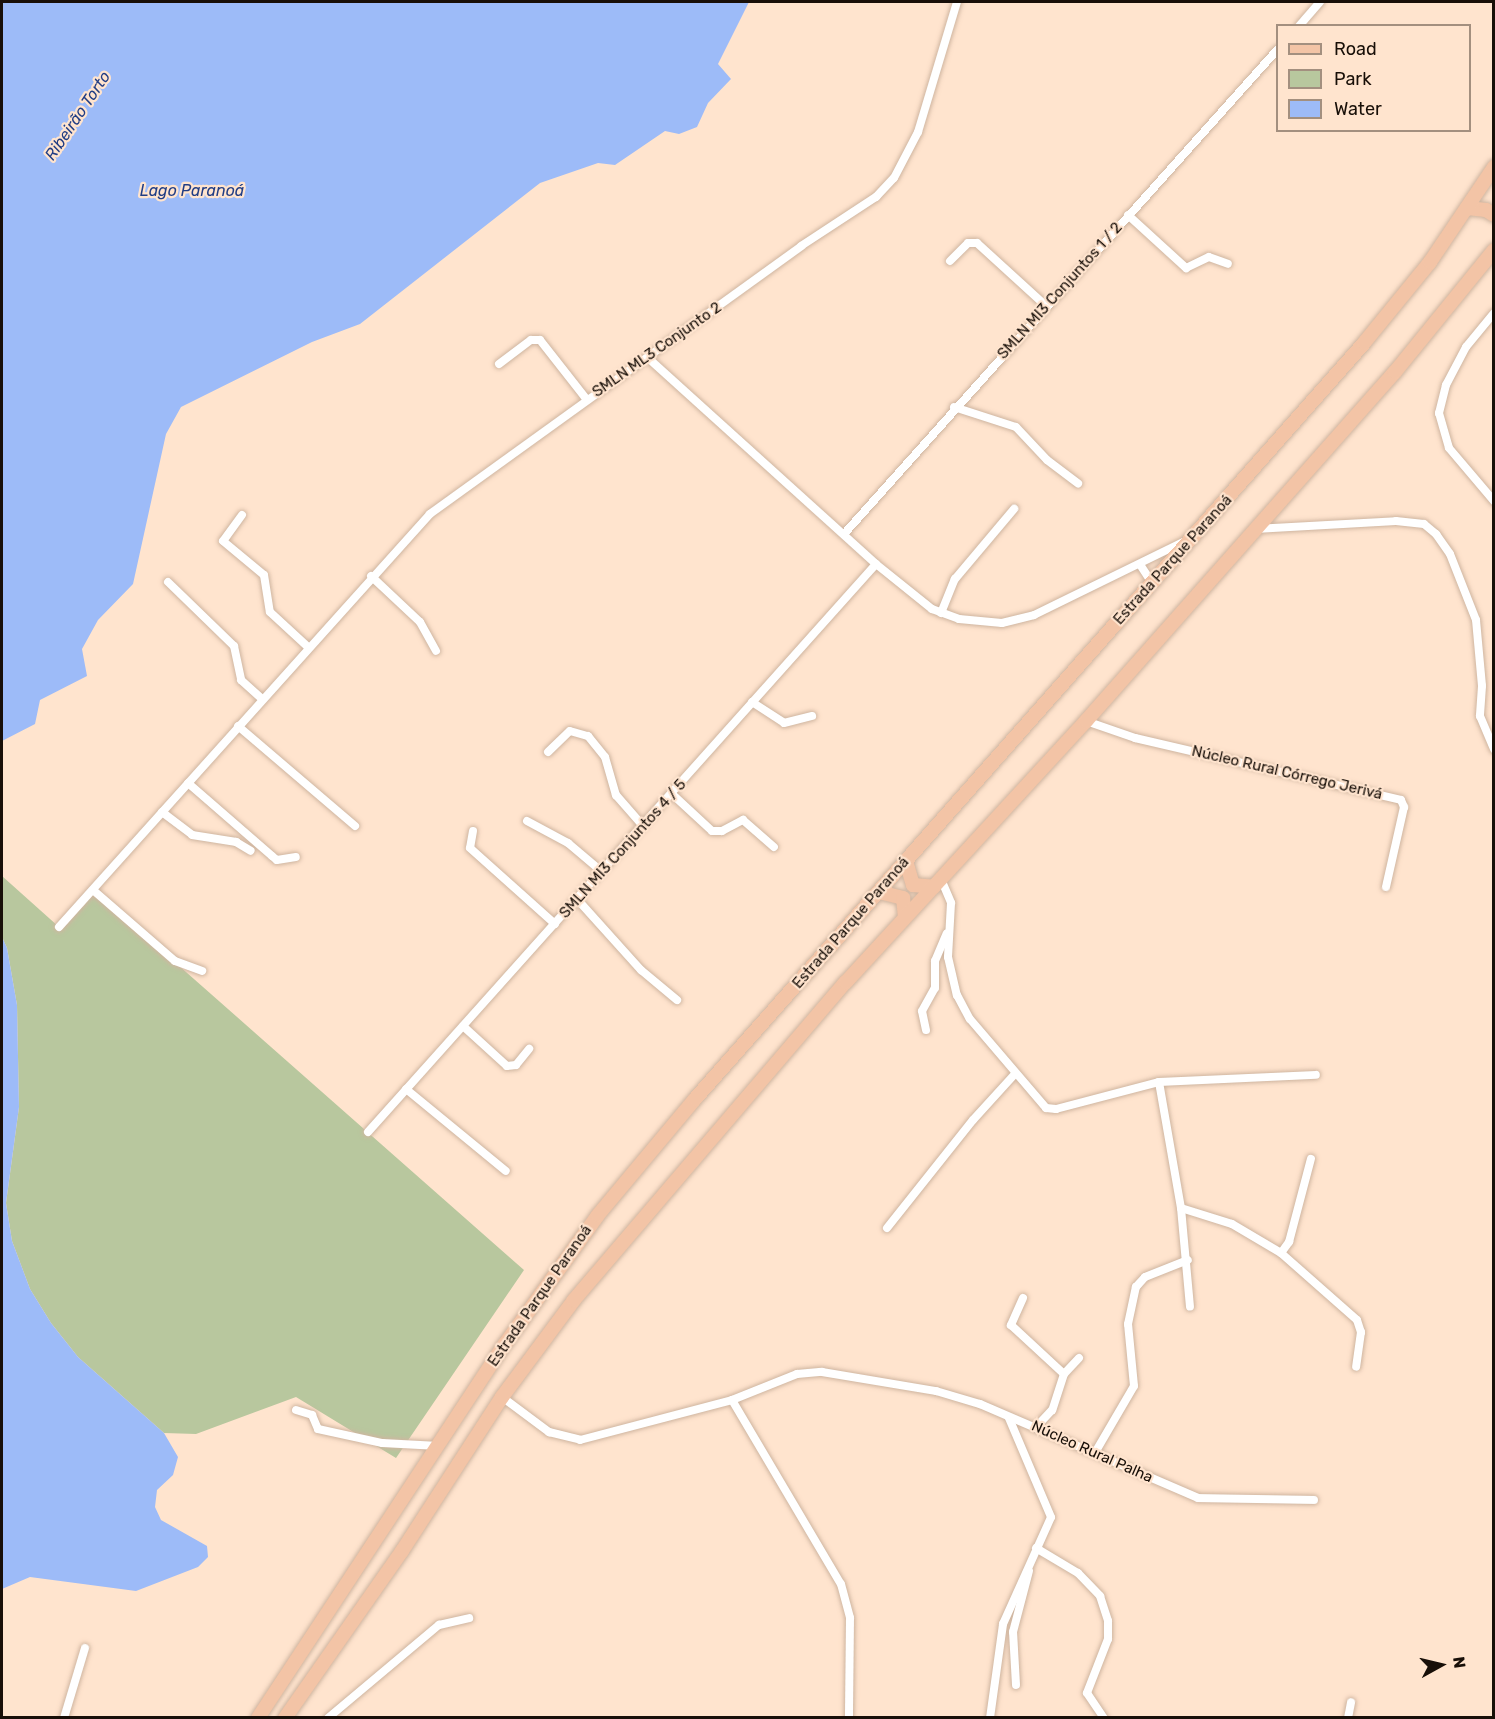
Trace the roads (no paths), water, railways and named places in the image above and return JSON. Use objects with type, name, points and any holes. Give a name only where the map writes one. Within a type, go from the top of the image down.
[{"type":"main road","points":[[1493,169],[1494,187]]},
{"type":"main road","name":"Estrada Parque Paranoá","points":[[258,1718],[384,1532],[511,1335],[598,1215],[906,861],[1198,534],[1364,343],[1430,262],[1493,169]]},
{"type":"main road","points":[[1467,208],[1486,210],[1494,215]]},
{"type":"main road","name":"Estrada Parque Paranoá","points":[[287,1717],[402,1551],[502,1397],[574,1300],[905,917],[1086,721],[1422,342],[1494,249]]},
{"type":"main road","points":[[906,861],[914,885],[937,883]]},
{"type":"main road","points":[[879,892],[903,898],[905,917]]},
{"type":"main road","points":[[384,1532],[386,1552],[402,1551]]},
{"type":"street","name":"SMLN ML3 Conjunto 2","points":[[59,927],[384,561],[452,497],[801,246],[876,197],[894,178],[918,132],[957,2]]},
{"type":"street","points":[[1301,24],[1320,2]]},
{"type":"street","name":"SMLN MI3 Conjuntos 1 / 2","points":[[844,534],[954,407],[1047,307],[1276,51]]},
{"type":"street","points":[[1128,215],[1185,268],[1209,257],[1228,264]]},
{"type":"street","points":[[950,261],[968,243],[977,243],[1047,307]]},
{"type":"street","points":[[1494,313],[1456,366],[1443,392],[1439,413],[1449,448],[1494,501]]},
{"type":"street","points":[[499,364],[531,340],[540,340],[587,400]]},
{"type":"street","points":[[648,358],[876,564],[941,613],[980,623],[1019,620],[1141,566],[1198,534]]},
{"type":"street","points":[[954,407],[1016,427],[1047,460],[1078,483]]},
{"type":"street","points":[[941,613],[955,579],[1014,509]]},
{"type":"street","points":[[242,515],[223,541],[264,575],[270,612],[308,647]]},
{"type":"street","points":[[1255,529],[1396,521],[1424,524],[1436,534],[1450,554],[1476,620],[1482,686],[1480,716],[1494,749]]},
{"type":"street","name":"SMLN MI3 Conjuntos 4 / 5","points":[[368,1132],[876,564]]},
{"type":"street","points":[[1141,566],[1152,583]]},
{"type":"street","points":[[371,576],[420,622],[436,651]]},
{"type":"street","points":[[168,582],[234,646],[241,680],[262,699]]},
{"type":"street","points":[[752,702],[784,723],[812,716]]},
{"type":"street","name":"Núcleo Rural Córrego Jerivá","points":[[1086,721],[1136,738],[1401,800],[1404,807],[1386,887]]},
{"type":"street","points":[[238,726],[355,826]]},
{"type":"street","points":[[548,752],[570,731],[588,736],[605,757],[616,795],[643,826]]},
{"type":"street","points":[[188,783],[272,856],[278,860],[296,857]]},
{"type":"street","points":[[672,794],[712,831],[722,831],[743,820],[774,847]]},
{"type":"street","points":[[162,812],[192,835],[236,842],[250,851]]},
{"type":"street","points":[[526,821],[568,843],[601,872]]},
{"type":"street","points":[[473,831],[470,848],[555,924]]},
{"type":"street","points":[[937,883],[951,903],[949,969],[957,995],[970,1019],[1014,1075],[1046,1108],[1052,1110],[1159,1082],[1316,1075]]},
{"type":"street","points":[[93,890],[175,961],[202,971]]},
{"type":"street","points":[[577,899],[641,970],[677,1000]]},
{"type":"street","points":[[926,1030],[922,1011],[935,988],[935,961],[950,927]]},
{"type":"street","points":[[463,1026],[507,1066],[516,1065],[530,1048]]},
{"type":"street","points":[[887,1228],[973,1119],[1014,1075]]},
{"type":"street","points":[[1159,1082],[1181,1208],[1188,1260],[1190,1307]]},
{"type":"street","points":[[406,1089],[506,1171]]},
{"type":"street","points":[[1281,1253],[1289,1242],[1311,1159]]},
{"type":"street","points":[[1181,1208],[1232,1224],[1281,1253],[1357,1320],[1361,1332],[1356,1367]]},
{"type":"street","points":[[1096,1451],[1134,1386],[1128,1324],[1136,1287],[1145,1277],[1188,1260]]},
{"type":"street","points":[[1023,1298],[1011,1325],[1064,1374]]},
{"type":"street","points":[[1036,1427],[1052,1410],[1064,1374],[1078,1358]]},
{"type":"street","points":[[502,1397],[549,1432],[580,1440],[732,1400],[797,1374],[822,1372],[936,1391],[980,1404],[1009,1418]]},
{"type":"street","points":[[732,1400],[841,1584],[850,1618],[849,1718]]},
{"type":"street","points":[[296,1410],[312,1414],[318,1429],[382,1443],[439,1446]]},
{"type":"street","name":"Núcleo Rural Palha","points":[[1009,1418],[1096,1451],[1198,1498],[1314,1500]]},
{"type":"street","name":"Núcleo Rural Palha","points":[[990,1718],[1003,1624],[1051,1512],[1009,1418]]},
{"type":"street","points":[[1036,1548],[1078,1573],[1100,1596],[1108,1621],[1108,1640],[1088,1680],[1087,1693],[1104,1718]]},
{"type":"street","points":[[1016,1685],[1013,1632],[1030,1565]]},
{"type":"street","points":[[328,1718],[440,1625],[470,1618]]},
{"type":"street","points":[[64,1718],[85,1648]]},
{"type":"street","points":[[1348,1718],[1351,1702]]},
{"type":"water","name":"Lago Paranoá","points":[[2,2],[749,2],[718,64],[731,79],[708,103],[697,127],[679,134],[665,131],[615,165],[598,163],[540,183],[360,324],[312,342],[181,407],[166,434],[133,584],[98,620],[82,649],[87,676],[40,700],[35,724],[2,741]]},
{"type":"water","points":[[2,937],[7,948],[17,1005],[19,1107],[6,1203],[12,1241],[30,1289],[51,1323],[78,1357],[164,1433],[178,1457],[173,1475],[157,1490],[155,1507],[161,1520],[207,1546],[208,1557],[198,1567],[136,1591],[30,1577],[2,1589]]},
{"type":"water label","name":"Ribeirão Torto","points":[[78,116]]}]
